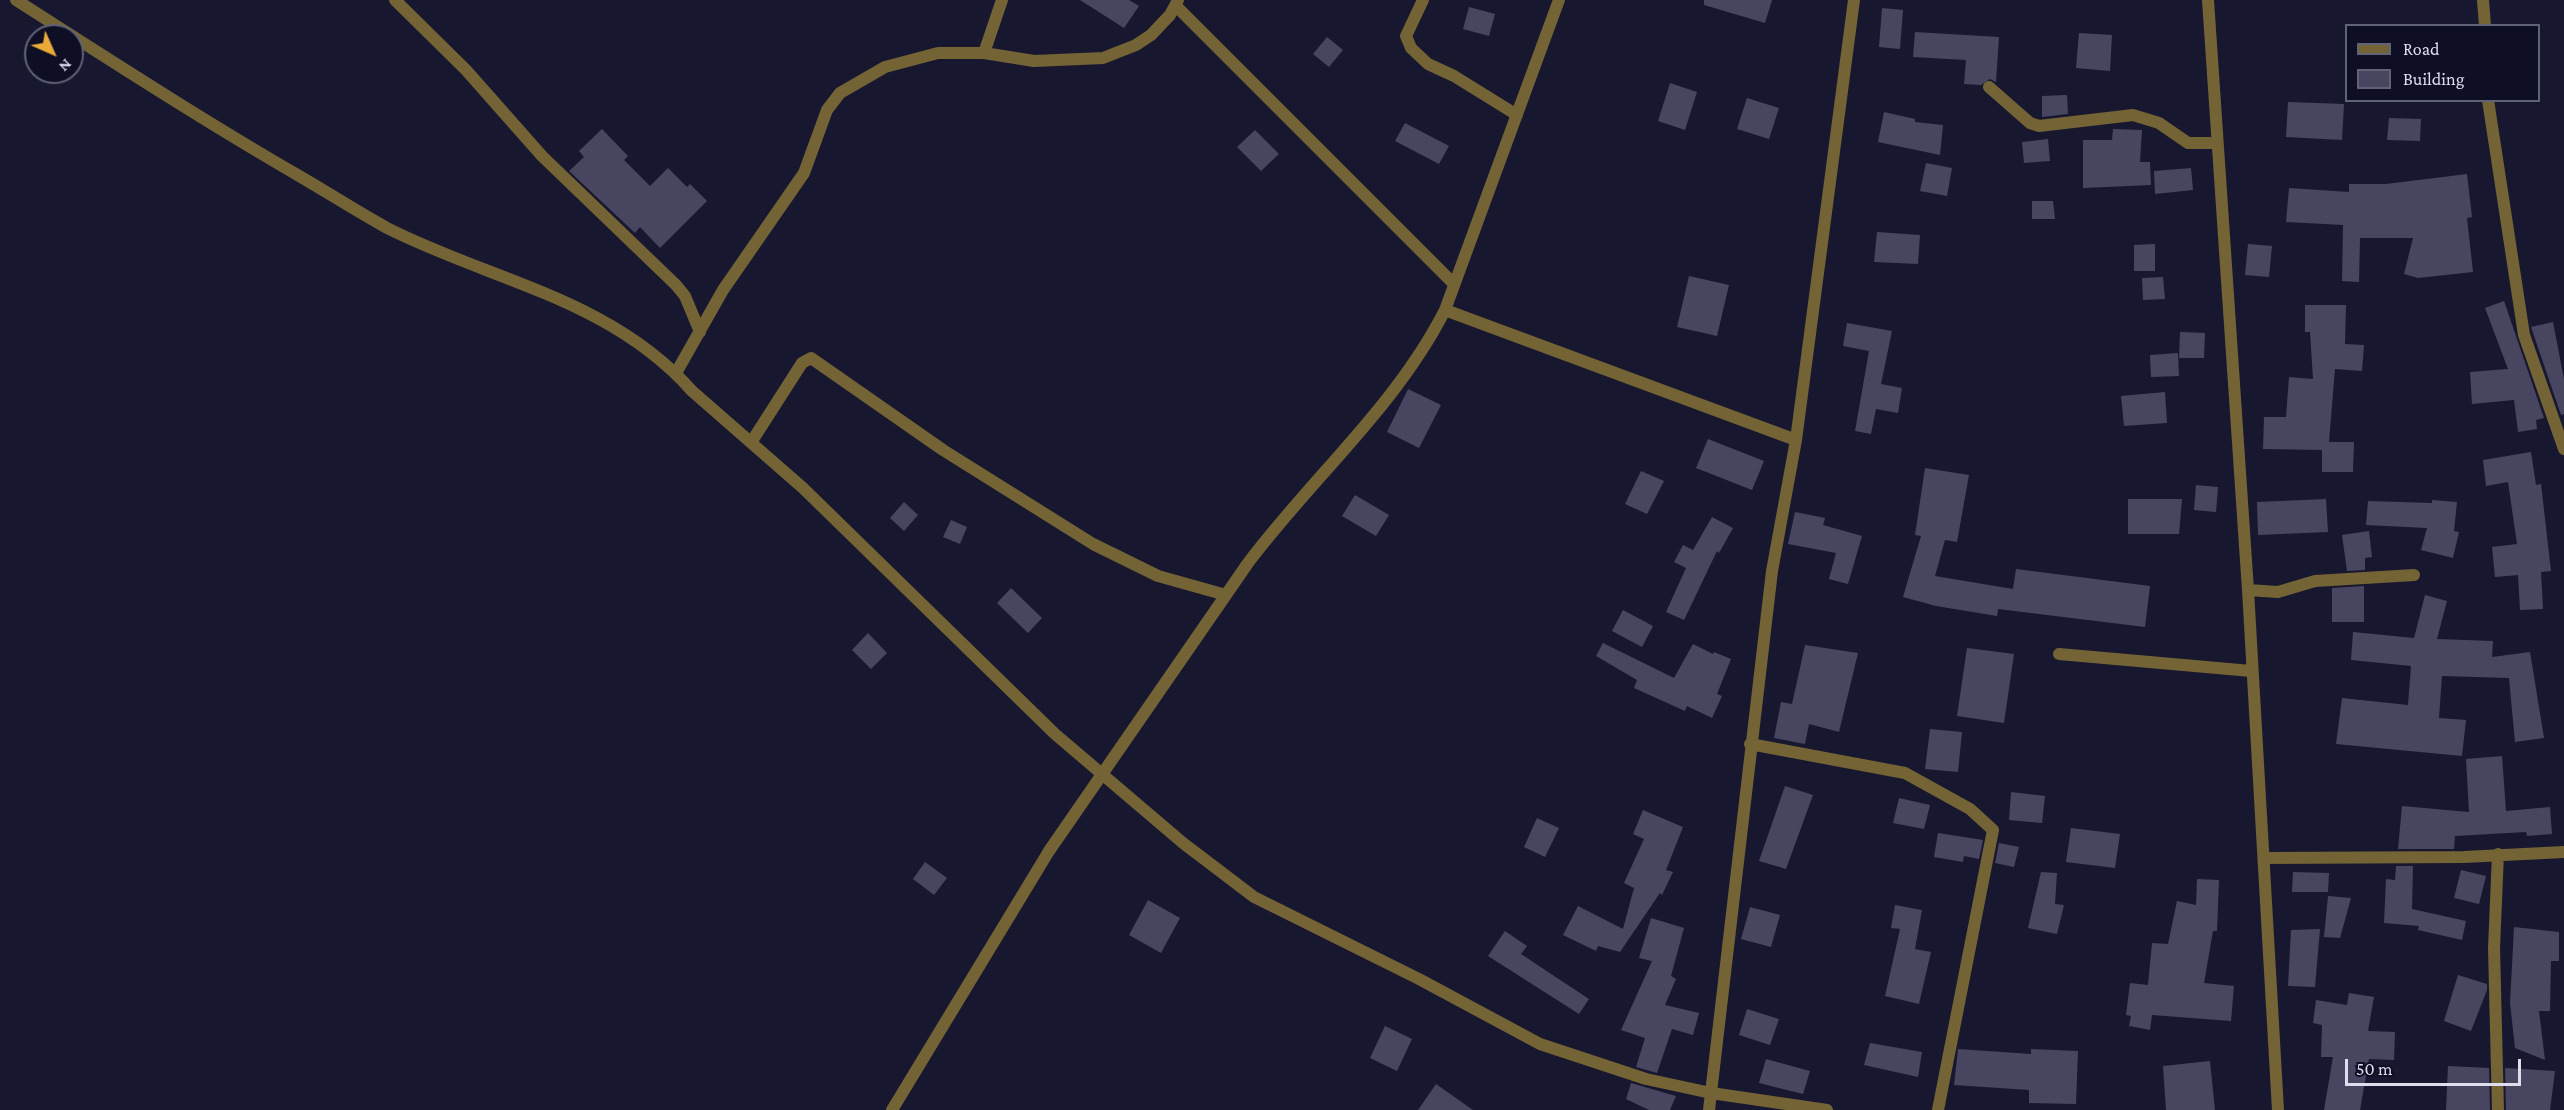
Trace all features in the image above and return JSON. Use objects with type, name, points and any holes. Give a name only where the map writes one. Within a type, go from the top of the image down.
[{"type":"street","points":[[16,0],[256,150],[388,228],[597,316],[676,373],[692,391],[752,441],[1054,734],[1183,843],[1254,897],[1419,979],[1540,1044],[1646,1079],[1711,1093],[1827,1110]]},
{"type":"street","points":[[395,0],[466,70],[542,156],[676,285],[685,296],[700,332]]},
{"type":"street","points":[[984,53],[1002,0]]},
{"type":"street","points":[[1423,0],[1406,36],[1411,48],[1428,63],[1454,76],[1517,115]]},
{"type":"street","points":[[892,1110],[1049,851],[1104,775],[1226,595],[1276,525],[1395,389],[1421,354],[1445,310],[1559,0]]},
{"type":"street","points":[[1709,1110],[1772,571],[1796,440],[1854,0]]},
{"type":"street","points":[[2208,0],[2265,858],[2278,1110]]},
{"type":"street","points":[[2483,0],[2484,24]]},
{"type":"street","points":[[676,373],[723,291],[804,174],[827,110],[840,93],[885,67],[921,56],[984,53],[1034,61],[1102,58],[1136,45],[1151,35],[1177,3],[1455,284]]},
{"type":"street","points":[[1989,87],[2030,123],[2039,126],[2133,115],[2159,123],[2188,143],[2216,143]]},
{"type":"street","points":[[2488,102],[2503,210],[2524,334],[2564,449]]},
{"type":"street","points":[[1445,310],[1796,440]]},
{"type":"street","points":[[752,441],[802,363],[811,358],[943,450],[1093,544],[1158,576],[1226,595]]},
{"type":"street","points":[[2248,590],[2278,592],[2315,580],[2415,575]]},
{"type":"street","points":[[2059,654],[2251,671]]},
{"type":"street","points":[[1750,744],[1905,773],[1971,809],[1993,830],[1938,1110]]},
{"type":"street","points":[[2265,858],[2564,852]]},
{"type":"street","points":[[2498,854],[2494,948],[2498,1110]]},
{"type":"building","points":[[1080,0],[1129,0],[1139,6],[1124,28]]},
{"type":"building","points":[[1704,0],[1772,0],[1765,23],[1704,5]]},
{"type":"building","points":[[1469,7],[1495,14],[1489,36],[1463,29]]},
{"type":"building","points":[[1882,8],[1903,10],[1900,49],[1879,47]]},
{"type":"building","points":[[1915,32],[1999,37],[1996,82],[1990,79],[1981,85],[1964,84],[1966,60],[1913,57]]},
{"type":"building","points":[[2079,33],[2112,35],[2110,71],[2076,68]]},
{"type":"building","points":[[1327,37],[1343,50],[1329,67],[1313,54]]},
{"type":"building","points":[[1670,83],[1697,92],[1685,130],[1658,121]]},
{"type":"building","points":[[2067,95],[2068,114],[2042,117],[2042,96]]},
{"type":"building","points":[[1747,98],[1779,108],[1769,139],[1737,129]]},
{"type":"building","points":[[2288,102],[2344,104],[2342,140],[2286,137]]},
{"type":"building","points":[[1884,112],[1915,119],[1915,122],[1943,125],[1940,155],[1878,142]]},
{"type":"building","points":[[2389,118],[2421,119],[2420,141],[2387,140]]},
{"type":"building","points":[[1405,123],[1449,146],[1439,164],[1395,141]]},
{"type":"building","points":[[602,129],[628,156],[624,160],[650,186],[668,168],[687,187],[690,184],[707,201],[660,248],[640,227],[635,233],[569,171],[584,157],[579,151]]},
{"type":"building","points":[[2113,129],[2142,130],[2140,162],[2150,162],[2151,185],[2083,188],[2083,140],[2112,140]]},
{"type":"building","points":[[1255,130],[1279,154],[1261,171],[1237,147]]},
{"type":"building","points":[[2048,139],[2050,161],[2024,163],[2022,142]]},
{"type":"building","points":[[1926,163],[1952,168],[1947,196],[1920,191]]},
{"type":"building","points":[[2191,168],[2193,190],[2155,194],[2154,171]]},
{"type":"building","points":[[2467,174],[2472,217],[2467,218],[2473,272],[2418,278],[2404,274],[2413,238],[2360,238],[2359,282],[2342,281],[2343,225],[2286,222],[2289,188],[2349,192],[2349,184],[2386,184]]},
{"type":"building","points":[[2032,201],[2053,201],[2055,219],[2032,219]]},
{"type":"building","points":[[1877,232],[1920,235],[1918,264],[1874,262]]},
{"type":"building","points":[[2155,244],[2155,271],[2134,271],[2134,245]]},
{"type":"building","points":[[2248,244],[2272,246],[2269,277],[2245,275]]},
{"type":"building","points":[[1689,276],[1729,285],[1717,336],[1677,327]]},
{"type":"building","points":[[2163,277],[2165,299],[2143,300],[2142,278]]},
{"type":"building","points":[[2504,301],[2544,418],[2536,420],[2537,429],[2518,432],[2514,400],[2472,404],[2470,372],[2508,369],[2485,308]]},
{"type":"building","points":[[2305,305],[2346,305],[2345,344],[2364,345],[2362,371],[2335,369],[2329,442],[2354,442],[2353,472],[2322,472],[2322,450],[2263,449],[2264,417],[2286,417],[2289,377],[2313,379],[2310,332],[2305,332]]},
{"type":"building","points":[[2553,322],[2564,379],[2564,414],[2561,415],[2531,327]]},
{"type":"building","points":[[1847,323],[1892,331],[1881,384],[1902,388],[1898,413],[1876,409],[1871,434],[1855,431],[1869,351],[1843,346]]},
{"type":"building","points":[[2180,332],[2205,333],[2204,358],[2179,358]]},
{"type":"building","points":[[2178,353],[2179,376],[2151,377],[2150,355]]},
{"type":"building","points":[[1408,389],[1441,405],[1419,448],[1387,432]]},
{"type":"building","points":[[2165,392],[2167,423],[2124,426],[2121,396]]},
{"type":"building","points":[[1708,439],[1764,461],[1752,490],[1696,468]]},
{"type":"building","points":[[2531,452],[2536,485],[2541,484],[2551,571],[2541,572],[2543,609],[2520,610],[2518,575],[2495,577],[2492,547],[2517,544],[2508,482],[2486,486],[2483,460]]},
{"type":"building","points":[[1925,468],[1969,475],[1957,542],[1945,540],[1935,576],[2013,589],[2016,569],[2150,586],[2145,627],[1998,609],[1997,616],[1936,606],[1903,597],[1921,536],[1915,535]]},
{"type":"building","points":[[1641,471],[1664,481],[1647,514],[1625,504]]},
{"type":"building","points":[[2196,485],[2218,487],[2216,512],[2194,510]]},
{"type":"building","points":[[1355,495],[1389,515],[1376,536],[1342,516]]},
{"type":"building","points":[[2128,499],[2182,499],[2179,534],[2128,534]]},
{"type":"building","points":[[2326,499],[2328,532],[2258,535],[2257,502]]},
{"type":"building","points":[[2432,500],[2457,502],[2454,531],[2459,532],[2453,558],[2421,550],[2427,528],[2366,525],[2368,501],[2432,503]]},
{"type":"building","points":[[904,502],[918,515],[904,531],[890,518]]},
{"type":"building","points":[[1795,512],[1825,518],[1823,525],[1862,536],[1848,584],[1829,579],[1836,553],[1788,544]]},
{"type":"building","points":[[1712,517],[1733,528],[1719,553],[1717,551],[1684,620],[1666,612],[1686,568],[1674,562],[1683,545],[1693,550]]},
{"type":"building","points":[[951,520],[967,527],[960,544],[943,537]]},
{"type":"building","points":[[2369,531],[2372,557],[2365,558],[2365,570],[2347,571],[2342,535]]},
{"type":"building","points":[[2364,586],[2364,622],[2332,622],[2332,588]]},
{"type":"building","points":[[1011,588],[1042,618],[1028,633],[997,603]]},
{"type":"building","points":[[2425,595],[2447,601],[2437,639],[2493,641],[2492,657],[2530,652],[2544,738],[2515,742],[2509,678],[2442,676],[2439,718],[2466,720],[2462,756],[2336,744],[2342,698],[2408,705],[2411,666],[2351,660],[2353,632],[2414,638]]},
{"type":"building","points":[[1623,610],[1653,626],[1642,647],[1612,631]]},
{"type":"building","points":[[868,633],[887,653],[871,669],[852,650]]},
{"type":"building","points":[[1603,643],[1674,678],[1693,644],[1713,654],[1714,652],[1731,659],[1717,694],[1722,696],[1712,718],[1687,706],[1685,711],[1634,688],[1637,680],[1596,656]]},
{"type":"building","points":[[1805,645],[1858,653],[1839,732],[1809,724],[1805,744],[1774,738],[1781,702],[1792,704]]},
{"type":"building","points":[[1967,648],[2014,654],[2004,723],[1957,716]]},
{"type":"building","points":[[1930,729],[1962,732],[1958,772],[1925,769]]},
{"type":"building","points":[[2502,756],[2506,811],[2550,807],[2552,834],[2527,836],[2526,832],[2455,836],[2454,849],[2398,849],[2402,806],[2469,812],[2466,759]]},
{"type":"building","points":[[1785,786],[1813,795],[1786,869],[1759,861]]},
{"type":"building","points":[[2011,792],[2045,796],[2042,823],[2009,820]]},
{"type":"building","points":[[1899,798],[1930,805],[1924,829],[1893,823]]},
{"type":"building","points":[[1643,810],[1683,827],[1666,870],[1673,872],[1662,895],[1660,893],[1620,952],[1598,946],[1596,951],[1563,935],[1578,906],[1623,929],[1634,888],[1624,883],[1644,839],[1633,834]]},
{"type":"building","points":[[1537,818],[1559,828],[1545,857],[1524,847]]},
{"type":"building","points":[[2071,828],[2120,834],[2115,868],[2066,862]]},
{"type":"building","points":[[1938,833],[1983,840],[1979,859],[1964,856],[1963,862],[1934,857]]},
{"type":"building","points":[[1999,843],[2019,847],[2014,867],[1995,863]]},
{"type":"building","points":[[925,862],[947,878],[934,895],[913,879]]},
{"type":"building","points":[[2396,866],[2413,866],[2412,909],[2466,921],[2462,940],[2418,930],[2419,926],[2384,923],[2386,879],[2395,880]]},
{"type":"building","points":[[2461,870],[2486,876],[2479,904],[2454,898]]},
{"type":"building","points":[[2041,872],[2057,873],[2055,904],[2064,905],[2057,934],[2028,928]]},
{"type":"building","points":[[2293,872],[2329,873],[2328,892],[2292,892]]},
{"type":"building","points":[[2197,879],[2219,880],[2217,931],[2213,931],[2204,983],[2234,986],[2231,1021],[2152,1015],[2150,1030],[2129,1026],[2131,1016],[2126,1015],[2130,983],[2148,985],[2152,943],[2168,944],[2177,901],[2196,905]]},
{"type":"building","points":[[2328,896],[2351,898],[2340,938],[2324,937]]},
{"type":"building","points":[[1148,900],[1180,918],[1161,953],[1129,935]]},
{"type":"building","points":[[1895,905],[1922,910],[1915,949],[1931,952],[1919,1004],[1885,996],[1900,929],[1891,928]]},
{"type":"building","points":[[1750,907],[1780,915],[1771,947],[1741,939]]},
{"type":"building","points":[[1651,918],[1684,928],[1671,976],[1676,979],[1665,1005],[1699,1013],[1693,1035],[1672,1029],[1657,1073],[1636,1067],[1645,1038],[1621,1030],[1652,961],[1639,958]]},
{"type":"building","points":[[2514,927],[2559,932],[2559,961],[2551,961],[2550,1011],[2539,1011],[2545,1060],[2515,1048],[2510,1003]]},
{"type":"building","points":[[2320,929],[2315,987],[2288,986],[2291,930]]},
{"type":"building","points":[[1505,931],[1527,946],[1521,954],[1589,999],[1579,1014],[1488,956]]},
{"type":"building","points":[[2458,975],[2487,984],[2487,990],[2471,1031],[2444,1021]]},
{"type":"building","points":[[2349,993],[2374,997],[2368,1031],[2395,1032],[2394,1060],[2369,1059],[2360,1110],[2324,1110],[2333,1057],[2321,1057],[2322,1025],[2313,1023],[2316,1000],[2347,1005]]},
{"type":"building","points":[[1747,1009],[1779,1019],[1770,1045],[1739,1035]]},
{"type":"building","points":[[1385,1026],[1412,1039],[1397,1071],[1370,1058]]},
{"type":"building","points":[[1870,1043],[1922,1052],[1918,1077],[1864,1065]]},
{"type":"building","points":[[1958,1049],[2031,1054],[2031,1049],[2078,1051],[2076,1104],[2029,1103],[2029,1090],[1954,1085]]},
{"type":"building","points":[[1766,1059],[1810,1071],[1803,1094],[1759,1083]]},
{"type":"building","points":[[2210,1061],[2215,1110],[2166,1110],[2163,1066]]},
{"type":"building","points":[[2448,1066],[2489,1068],[2490,1110],[2446,1110]]},
{"type":"building","points":[[2505,1068],[2555,1071],[2550,1110],[2506,1110]]},
{"type":"building","points":[[1631,1083],[1676,1096],[1670,1110],[1649,1110],[1626,1099]]},
{"type":"building","points":[[1436,1084],[1473,1110],[1418,1110]]}]
